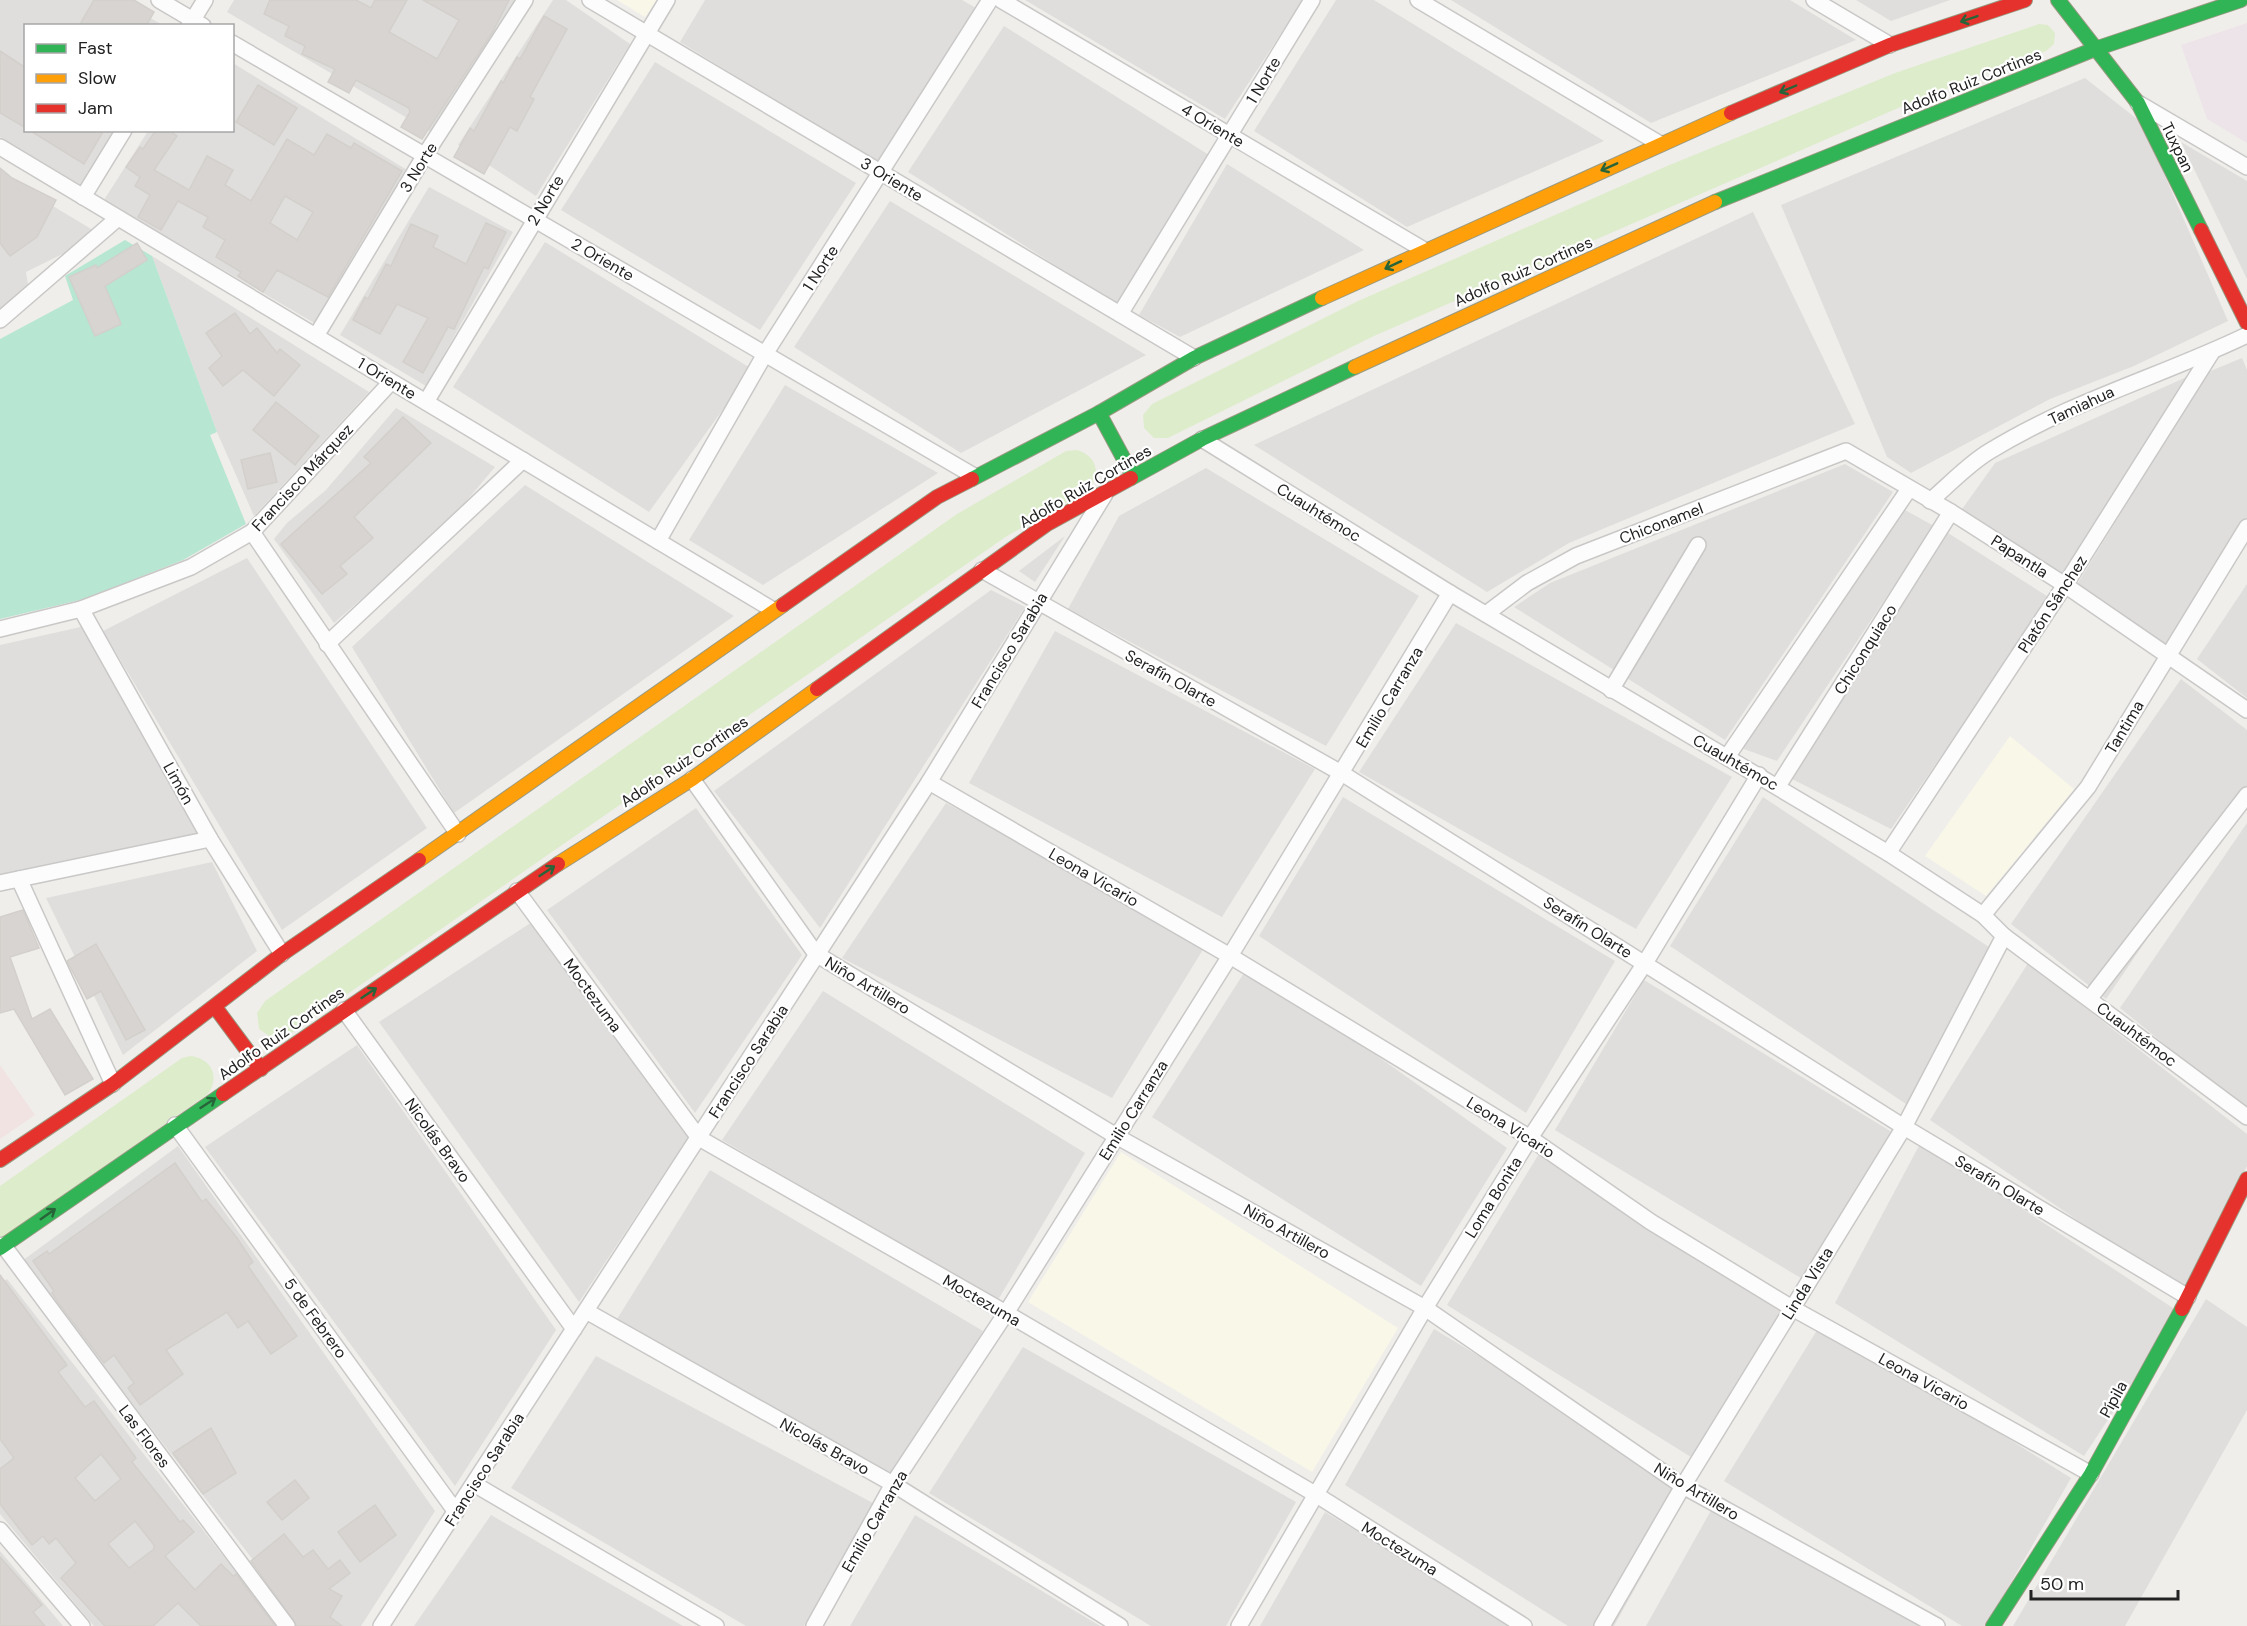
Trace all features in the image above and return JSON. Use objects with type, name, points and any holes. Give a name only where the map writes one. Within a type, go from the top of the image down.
[{"type":"main road","points":[[0,1160],[113,1084],[282,954],[458,834],[937,496],[1099,413],[1194,358],[1424,250],[1660,144],[1890,45],[2025,0]]},
{"type":"main road","name":"Tuxpan","points":[[2058,0],[2138,103],[2247,323]]},
{"type":"main road","name":"Adolfo Ruiz Cortines","points":[[2,1246],[517,891],[692,779],[1047,524],[1107,490],[1202,439],[1460,317],[1754,185],[2095,49],[2241,0]]},
{"type":"main road","points":[[1099,413],[1133,476]]},
{"type":"main road","points":[[215,1007],[261,1069]]},
{"type":"main road","name":"Pípila","points":[[1993,1626],[2091,1474],[2188,1297],[2247,1179]]},
{"type":"street","points":[[159,0],[195,24],[205,0]]},
{"type":"street","name":"3 Norte","points":[[316,336],[425,155],[525,0]]},
{"type":"street","name":"3 Oriente","points":[[590,0],[1194,358]]},
{"type":"street","name":"2 Norte","points":[[426,402],[667,0]]},
{"type":"street","name":"1 Norte","points":[[658,541],[765,354],[990,0]]},
{"type":"street","name":"4 Oriente","points":[[1001,0],[1424,250]]},
{"type":"street","name":"1 Norte","points":[[1120,314],[1311,0]]},
{"type":"street","points":[[1418,0],[1660,144]]},
{"type":"street","points":[[1814,0],[1890,45]]},
{"type":"street","name":"2 Oriente","points":[[234,44],[974,476]]},
{"type":"street","points":[[2138,103],[2247,167]]},
{"type":"street","points":[[83,197],[123,132]]},
{"type":"street","name":"1 Oriente","points":[[0,147],[773,610]]},
{"type":"street","points":[[0,320],[118,218]]},
{"type":"street","name":"Tamiahua","points":[[1930,501],[1988,452],[2091,398],[2211,352],[2247,335]]},
{"type":"street","name":"Platón Sánchez","points":[[1888,853],[2065,585],[2211,352]]},
{"type":"street","name":"Francisco Márquez","points":[[0,629],[81,609],[191,567],[252,532],[391,382]]},
{"type":"street","name":"Cuauhtémoc","points":[[1202,439],[1450,593],[1888,853],[1983,915],[2004,936],[2247,1117]]},
{"type":"street","name":"Papantla","points":[[1846,451],[1952,512],[2065,585],[2247,711]]},
{"type":"street","name":"Chiconamel","points":[[1486,614],[1527,583],[1576,556],[1846,451]]},
{"type":"street","points":[[327,644],[523,460]]},
{"type":"street","points":[[1727,757],[1909,489]]},
{"type":"street","name":"Francisco Sarabia","points":[[381,1626],[929,782],[1107,490]]},
{"type":"street","name":"Chiconquiaco","points":[[1778,786],[1952,512]]},
{"type":"street","name":"Tantima","points":[[1983,915],[2088,787],[2247,526]]},
{"type":"street","points":[[252,532],[458,834]]},
{"type":"street","name":"Chiconamel","points":[[1611,690],[1698,545]]},
{"type":"street","name":"Serafín Olarte","points":[[982,570],[1343,774],[1904,1127],[2188,1297]]},
{"type":"street","name":"Emilio Carranza","points":[[814,1626],[893,1484],[1006,1313],[1230,956],[1343,774],[1450,593]]},
{"type":"street","name":"Limón","points":[[81,609],[210,839],[282,954]]},
{"type":"street","name":"Loma Bonita","points":[[1239,1626],[1425,1308],[1530,1137],[1645,963],[1760,775]]},
{"type":"street","name":"Niño Artillero","points":[[692,779],[816,954],[1116,1136],[1425,1308],[1683,1486],[1936,1626]]},
{"type":"street","name":"Leona Vicario","points":[[929,782],[1230,956],[1530,1137],[1651,1222],[1792,1308],[2091,1474]]},
{"type":"street","points":[[2090,998],[2247,795]]},
{"type":"street","points":[[0,883],[210,839]]},
{"type":"street","points":[[19,879],[113,1084]]},
{"type":"street","name":"Moctezuma","points":[[517,891],[699,1138],[1006,1313],[1316,1494],[1524,1626]]},
{"type":"street","name":"Linda Vista","points":[[1602,1626],[1683,1486],[1904,1127],[2004,936]]},
{"type":"street","name":"Nicolás Bravo","points":[[344,1010],[574,1329]]},
{"type":"street","name":"5 de Febrero","points":[[175,1125],[456,1512]]},
{"type":"street","name":"Las Flores","points":[[2,1246],[287,1626]]},
{"type":"street","name":"Nicolás Bravo","points":[[586,1311],[893,1484],[1120,1626]]},
{"type":"street","points":[[474,1485],[716,1626]]},
{"type":"street","points":[[0,1530],[81,1626]]},
{"type":"shaded area","points":[[0,0],[121,0],[160,24],[24,24],[24,132],[113,132],[81,185],[0,137]]},
{"type":"shaded area","points":[[234,0],[516,0],[431,132],[227,12]]},
{"type":"shaded area","points":[[553,0],[566,0],[630,44],[536,196],[458,145]]},
{"type":"shaded area","points":[[617,0],[657,0],[645,17]]},
{"type":"shaded area","points":[[705,0],[962,0],[976,8],[878,163],[680,42]]},
{"type":"shaded area","points":[[1025,0],[1303,0],[1225,119]]},
{"type":"shaded area","points":[[1336,0],[1374,0],[1604,141],[1407,227],[1254,131]]},
{"type":"shaded area","points":[[1451,0],[1790,0],[1856,40],[1651,123]]},
{"type":"shaded area","points":[[1856,0],[1950,0],[1891,21]]},
{"type":"shaded area","points":[[2247,23],[2247,143],[2207,119],[2181,45]]},
{"type":"shaded area","points":[[1004,26],[1209,155],[1123,308],[908,172]]},
{"type":"shaded area","points":[[655,62],[856,183],[760,330],[561,210]]},
{"type":"shaded area","points":[[234,64],[407,170],[316,324],[104,200],[147,132],[234,132]]},
{"type":"shaded area","points":[[2085,78],[2142,123],[2228,321],[2134,366],[2050,399],[1911,473],[1887,457],[1781,205]]},
{"type":"shaded area","points":[[2181,142],[2247,181],[2247,279]]},
{"type":"shaded area","points":[[1227,164],[1364,250],[1180,337],[1139,315]]},
{"type":"shaded area","points":[[0,174],[101,235],[26,272],[31,304],[0,322]]},
{"type":"shaded area","points":[[429,187],[513,232],[426,386],[340,335]]},
{"type":"shaded area","points":[[890,201],[1146,355],[961,453],[794,347]]},
{"type":"shaded area","points":[[1753,212],[1855,424],[1569,543],[1487,592],[1254,445]]},
{"type":"shaded area","points":[[545,242],[752,369],[649,512],[453,387]]},
{"type":"shaded area","points":[[152,256],[369,392],[254,516],[217,432]]},
{"type":"shaded area","points":[[2242,358],[2247,370],[2247,542],[2174,655],[2076,586],[2208,372]]},
{"type":"shaded area","points":[[2191,375],[2060,577],[1960,512],[1995,463]]},
{"type":"shaded area","points":[[785,385],[938,473],[763,585],[689,540]]},
{"type":"shaded area","points":[[396,408],[495,467],[447,524],[334,623],[274,539],[287,523],[326,490]]},
{"type":"shaded area","points":[[1845,464],[1893,492],[1725,740],[1514,607],[1550,583]]},
{"type":"shaded area","points":[[1206,468],[1419,596],[1326,746],[1068,609],[1119,516]]},
{"type":"shaded area","points":[[525,485],[734,616],[454,813],[352,647]]},
{"type":"shaded area","points":[[1905,510],[1934,526],[1777,761],[1741,748]]},
{"type":"shaded area","points":[[1948,533],[2050,598],[1891,829],[1788,777]]},
{"type":"shaded area","points":[[1065,536],[1035,582],[1019,571]]},
{"type":"shaded area","points":[[247,558],[427,828],[282,930],[103,631]]},
{"type":"shaded area","points":[[2247,584],[2247,698],[2197,659]]},
{"type":"shaded area","points":[[991,590],[1025,607],[820,928],[714,791]]},
{"type":"shaded area","points":[[1456,623],[1732,777],[1636,929],[1359,772]]},
{"type":"shaded area","points":[[85,626],[199,834],[0,875],[0,645]]},
{"type":"shaded area","points":[[1055,631],[1315,769],[1222,917],[969,783]]},
{"type":"shaded area","points":[[2181,679],[2247,730],[2247,793],[2106,999],[2011,924]]},
{"type":"shaded area","points":[[2010,736],[2074,789],[1986,896],[1925,856]]},
{"type":"shaded area","points":[[1343,797],[1615,961],[1526,1113],[1259,936]]},
{"type":"shaded area","points":[[1763,797],[2001,955],[1909,1106],[1670,946]]},
{"type":"shaded area","points":[[946,803],[1207,943],[1112,1098],[842,958]]},
{"type":"shaded area","points":[[696,808],[802,955],[695,1113],[547,910]]},
{"type":"shaded area","points":[[2247,823],[2247,1111],[2120,1008]]},
{"type":"shaded area","points":[[212,862],[257,951],[123,1055],[46,898]]},
{"type":"shaded area","points":[[535,920],[689,1136],[579,1302],[379,1022]]},
{"type":"shaded area","points":[[2028,963],[2247,1134],[2247,1166],[2183,1292],[1930,1120]]},
{"type":"shaded area","points":[[1249,965],[1507,1148],[1421,1286],[1152,1117]]},
{"type":"shaded area","points":[[1644,980],[1895,1134],[1809,1283],[1555,1130]]},
{"type":"shaded area","points":[[823,991],[1085,1153],[998,1300],[722,1140]]},
{"type":"shaded area","points":[[357,1045],[556,1330],[455,1486],[205,1147]]},
{"type":"shaded area","points":[[0,1065],[35,1115],[0,1139]]},
{"type":"shaded area","points":[[1921,1142],[2179,1312],[2084,1456],[1835,1303]]},
{"type":"shaded area","points":[[178,1146],[435,1511],[361,1626],[304,1626],[22,1261]]},
{"type":"shaded area","points":[[1121,1152],[1398,1328],[1312,1472],[1028,1302]]},
{"type":"shaded area","points":[[1540,1152],[1788,1311],[1699,1462],[1447,1305]]},
{"type":"shaded area","points":[[710,1170],[983,1331],[896,1476],[617,1319]]},
{"type":"shaded area","points":[[7,1279],[278,1626],[94,1626],[0,1514],[0,1284]]},
{"type":"shaded area","points":[[2206,1299],[2247,1327],[2247,1410],[2125,1626],[2013,1626]]},
{"type":"shaded area","points":[[1822,1322],[2071,1478],[1986,1626],[1962,1626],[1724,1481]]},
{"type":"shaded area","points":[[1434,1329],[1693,1485],[1614,1626],[1568,1626],[1345,1485]]},
{"type":"shaded area","points":[[1023,1347],[1296,1502],[1226,1626],[1151,1626],[929,1493]]},
{"type":"shaded area","points":[[596,1356],[873,1503],[804,1626],[746,1626],[511,1488]]},
{"type":"shaded area","points":[[1718,1498],[1919,1626],[1646,1626]]},
{"type":"shaded area","points":[[1325,1512],[1513,1626],[1260,1626]]},
{"type":"shaded area","points":[[491,1515],[683,1626],[414,1626]]},
{"type":"shaded area","points":[[915,1515],[1100,1626],[850,1626]]},
{"type":"shaded area","points":[[0,1551],[63,1626],[0,1626]]},
{"type":"green space","points":[[2039,24],[2048,25],[2055,33],[2054,44],[2046,51],[1912,102],[1374,336],[1168,438],[1154,438],[1144,428],[1143,415],[1152,404],[1358,301],[1667,166],[1895,73]]},
{"type":"green space","points":[[125,240],[152,256],[217,432],[210,435],[246,524],[183,560],[84,599],[0,619],[0,339],[73,300],[65,276]]},
{"type":"green space","points":[[1077,450],[1089,457],[1095,466],[1095,478],[1088,490],[1007,536],[287,1036],[272,1038],[259,1029],[257,1013],[265,1001],[957,514],[1066,451]]},
{"type":"green space","points":[[190,1056],[204,1060],[212,1069],[212,1088],[208,1094],[0,1239],[0,1186],[182,1058]]},
{"type":"building","points":[[94,0],[134,0],[154,12],[147,24],[80,24]]},
{"type":"building","points":[[270,0],[356,0],[371,8],[375,0],[407,0],[389,32],[437,59],[459,20],[423,0],[509,0],[492,33],[422,139],[401,127],[410,112],[409,108],[356,80],[349,93],[328,82],[335,69],[302,54],[305,46],[285,36],[289,26],[264,14]]},
{"type":"building","points":[[544,16],[567,29],[530,97],[534,99],[517,131],[510,127],[484,174],[454,157],[470,128],[474,131],[517,57],[520,59]]},
{"type":"building","points":[[0,51],[24,67],[24,127],[0,113]]},
{"type":"building","points":[[258,85],[297,108],[274,145],[236,122]]},
{"type":"building","points":[[32,132],[103,132],[84,164]]},
{"type":"building","points":[[155,132],[172,132],[177,136],[154,170],[189,190],[207,156],[233,170],[225,185],[251,201],[287,139],[314,155],[327,134],[351,148],[354,143],[402,171],[328,297],[277,270],[263,292],[238,276],[241,272],[216,257],[225,240],[203,227],[208,217],[178,201],[161,230],[138,217],[150,195],[135,186],[140,177],[126,167],[140,147],[143,149]],"holes":[[[285,196],[313,212],[297,240],[270,223]]]},
{"type":"building","points":[[0,168],[12,178],[56,200],[37,237],[10,256],[0,243]]},
{"type":"building","points":[[486,223],[506,232],[488,269],[484,267],[454,329],[448,327],[423,373],[403,362],[428,318],[397,304],[380,334],[353,320],[365,297],[368,299],[386,264],[391,266],[411,224],[438,236],[433,247],[466,264]]},
{"type":"building","points":[[137,243],[147,260],[105,286],[121,324],[95,336],[69,277],[96,265],[97,268]]},
{"type":"building","points":[[235,313],[250,334],[257,328],[277,353],[280,349],[300,365],[274,396],[243,370],[223,386],[209,368],[222,356],[206,333]]},
{"type":"building","points":[[276,402],[319,436],[295,465],[253,430]]},
{"type":"building","points":[[403,417],[431,443],[354,517],[373,538],[340,566],[347,574],[322,594],[281,544],[371,463],[364,457]]},
{"type":"building","points":[[270,453],[277,482],[248,489],[241,460]]},
{"type":"building","points":[[23,910],[39,948],[10,957],[32,1019],[50,1009],[93,1079],[65,1095],[14,1009],[0,1013],[0,917]]},
{"type":"building","points":[[96,944],[145,1030],[126,1040],[101,991],[87,999],[67,961]]},
{"type":"building","points":[[175,1163],[202,1202],[206,1199],[237,1238],[253,1262],[248,1266],[297,1336],[271,1354],[248,1321],[238,1328],[227,1312],[166,1350],[183,1374],[140,1405],[128,1388],[134,1383],[114,1355],[104,1363],[60,1305],[52,1293],[54,1291],[33,1261],[47,1251],[49,1254]]},
{"type":"building","points":[[0,1275],[67,1365],[58,1372],[85,1407],[94,1401],[136,1458],[132,1462],[180,1522],[183,1520],[194,1532],[165,1556],[195,1590],[221,1564],[233,1576],[236,1574],[275,1626],[201,1626],[178,1603],[153,1626],[105,1626],[61,1578],[76,1563],[56,1538],[49,1544],[43,1536],[32,1545],[0,1504],[0,1469],[14,1458],[0,1439]],"holes":[[[101,1454],[121,1479],[95,1501],[75,1478]],[[135,1521],[154,1545],[154,1549],[129,1568],[108,1544]]]},
{"type":"building","points":[[211,1428],[236,1473],[203,1494],[173,1453]]},
{"type":"building","points":[[295,1480],[309,1498],[282,1520],[267,1502]]},
{"type":"building","points":[[375,1505],[396,1535],[360,1562],[338,1532]]},
{"type":"building","points":[[284,1534],[303,1557],[313,1550],[328,1569],[340,1560],[350,1573],[329,1589],[342,1596],[330,1617],[342,1626],[297,1626],[251,1561]]},
{"type":"building","points":[[0,1557],[42,1605],[33,1612],[45,1626],[0,1626]]},
{"type":"traffic: fast","points":[[2058,0],[2138,103],[2201,230]]},
{"type":"traffic: fast","points":[[1715,202],[2095,49],[2241,0]]},
{"type":"traffic: fast","points":[[972,479],[1099,413],[1194,358],[1322,298]]},
{"type":"traffic: fast","points":[[1131,478],[1202,439],[1355,367]]},
{"type":"traffic: fast","points":[[1099,413],[1133,476]]},
{"type":"traffic: fast","points":[[0,1248],[223,1094]]},
{"type":"traffic: fast","points":[[1993,1626],[2091,1474],[2182,1309]]},
{"type":"traffic: slow","points":[[1322,298],[1731,113]]},
{"type":"traffic: slow","points":[[1355,367],[1715,202]]},
{"type":"traffic: slow","points":[[419,860],[783,605]]},
{"type":"traffic: slow","points":[[558,864],[692,779],[817,689]]},
{"type":"traffic: jam","points":[[1731,113],[1890,45],[2025,0]]},
{"type":"traffic: jam","points":[[2201,230],[2247,323]]},
{"type":"traffic: jam","points":[[817,689],[1047,524],[1131,478]]},
{"type":"traffic: jam","points":[[783,605],[937,497],[972,479]]},
{"type":"traffic: jam","points":[[0,1160],[113,1084],[282,954],[419,860]]},
{"type":"traffic: jam","points":[[223,1094],[558,864]]},
{"type":"traffic: jam","points":[[215,1007],[261,1069]]},
{"type":"traffic: jam","points":[[2182,1309],[2247,1179]]}]
